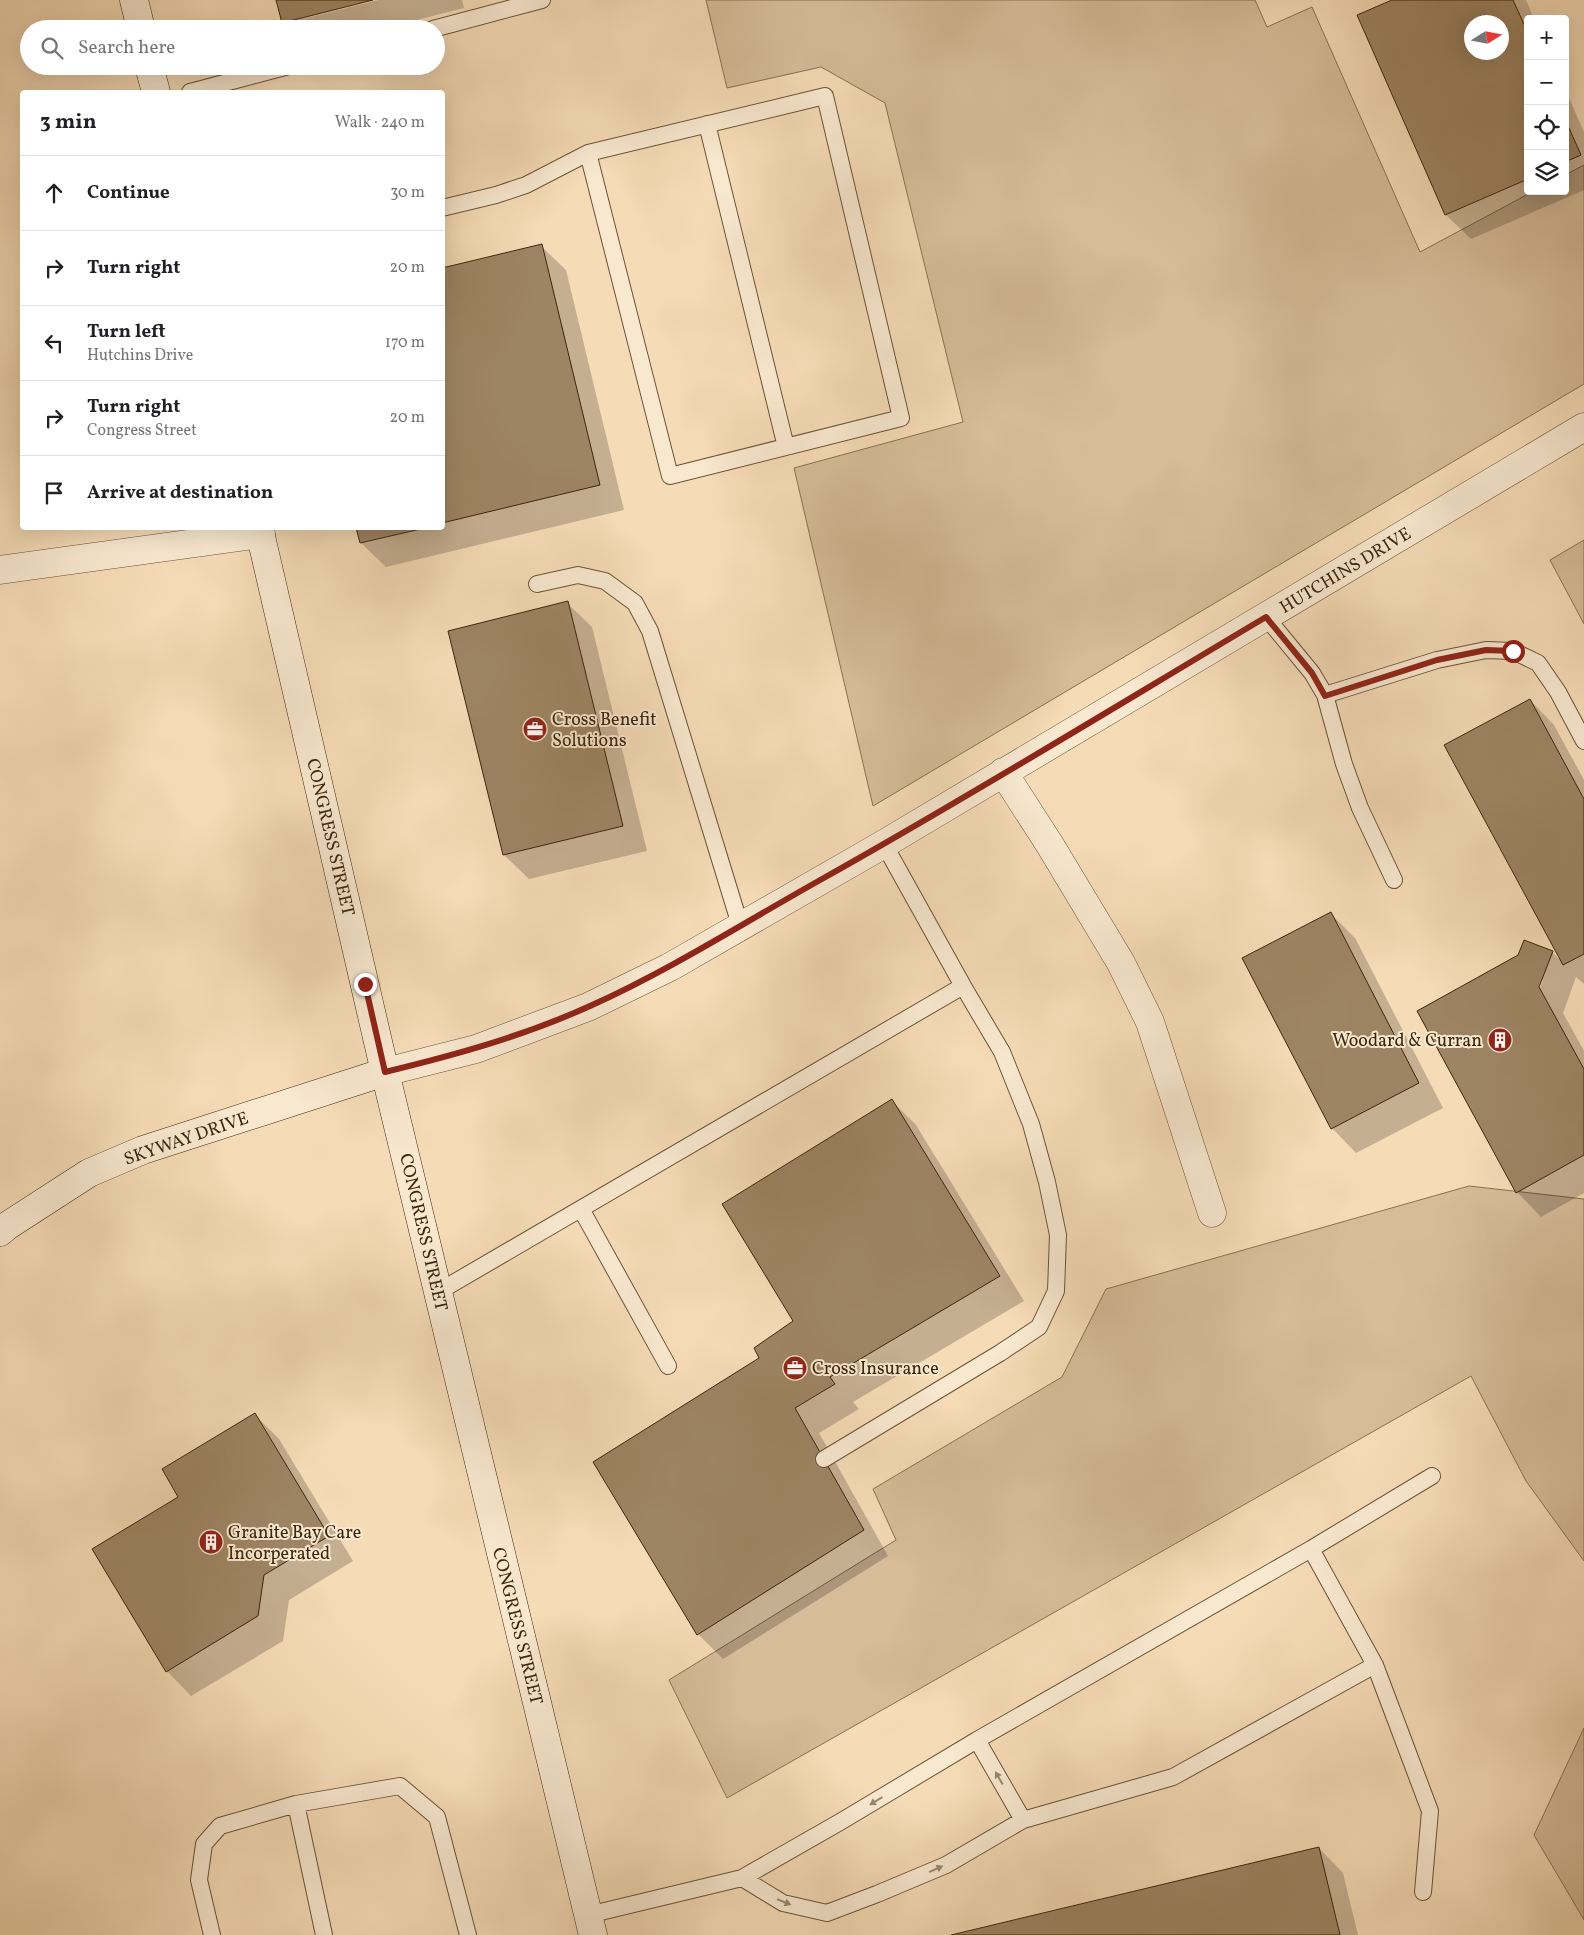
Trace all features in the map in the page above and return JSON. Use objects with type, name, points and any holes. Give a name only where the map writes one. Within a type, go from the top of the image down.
[{"type":"street","points":[[134,0],[138,20]]},
{"type":"street","points":[[151,75],[155,90]]},
{"type":"street","name":"HUTCHINS DRIVE","points":[[385,1072],[476,1049],[588,1007],[670,967],[740,925],[884,844],[1584,427]]},
{"type":"street","points":[[0,570],[260,531]]},
{"type":"street","name":"CONGRESS STREET","points":[[260,531],[385,1072],[590,1925]]},
{"type":"street","points":[[1003,772],[1050,845],[1121,963],[1150,1022],[1212,1213]]},
{"type":"street","name":"SKYWAY DRIVE","points":[[0,1232],[89,1173],[143,1150],[385,1072]]},
{"type":"lane","points":[[445,26],[536,1]]},
{"type":"lane","points":[[198,90],[255,75]]},
{"type":"lane","points":[[445,207],[496,196],[526,185],[588,154],[825,96],[901,418],[670,476],[588,154]]},
{"type":"lane","points":[[707,124],[786,447]]},
{"type":"lane","points":[[537,584],[578,575],[605,582],[635,603],[650,631],[740,925]]},
{"type":"lane","points":[[1266,617],[1312,673],[1325,696],[1344,764],[1360,808],[1394,880]]},
{"type":"lane","points":[[1325,696],[1437,660],[1486,650],[1513,651],[1538,663],[1558,692],[1584,741]]},
{"type":"lane","points":[[824,1459],[1039,1327],[1056,1291],[1058,1235],[1047,1182],[1031,1124],[1002,1052],[884,844]]},
{"type":"lane","points":[[438,1292],[963,986]]},
{"type":"lane","points":[[581,1209],[668,1366]]},
{"type":"lane","points":[[590,1925],[742,1878],[1432,1476]]},
{"type":"lane","points":[[1311,1548],[1375,1665],[1430,1811],[1424,1892]]},
{"type":"lane","points":[[742,1878],[783,1902],[827,1913],[946,1864],[1023,1820],[1172,1777],[1375,1665]]},
{"type":"lane","points":[[977,1740],[1023,1820]]},
{"type":"lane","points":[[212,1935],[199,1880],[204,1844],[220,1826],[296,1804],[400,1786],[437,1817],[468,1935]]},
{"type":"lane","points":[[296,1804],[324,1935]]},
{"type":"shaded area","points":[[706,0],[1255,0],[1267,27],[1312,7],[1420,252],[1527,195],[1569,195],[1569,173],[1584,165],[1584,384],[873,806],[794,468],[963,422],[885,103],[821,67],[727,88]]},
{"type":"shaded area","points":[[1584,540],[1584,624],[1550,560]]},
{"type":"shaded area","points":[[1469,1186],[1584,1199],[1584,1561],[1526,1481],[1471,1376],[727,1798],[669,1680],[896,1540],[873,1489],[1062,1377],[1106,1289]]},
{"type":"shaded area","points":[[1584,1728],[1584,1920],[1534,1835]]},
{"type":"building","points":[[276,0],[373,0],[294,20],[281,20]]},
{"type":"building","points":[[1392,0],[1513,0],[1524,24],[1524,181],[1445,215],[1357,15]]},
{"type":"building","points":[[1569,128],[1581,155],[1569,160]]},
{"type":"building","points":[[542,244],[600,485],[445,522],[445,267]]},
{"type":"building","points":[[357,530],[416,530],[360,543]]},
{"type":"building","name":"Cross Benefit Solutions","points":[[568,601],[623,826],[503,855],[448,631]]},
{"type":"building","points":[[1530,699],[1584,799],[1584,954],[1563,965],[1444,745]]},
{"type":"building","name":"Woodard & Curran","points":[[1331,912],[1419,1083],[1331,1129],[1242,958]]},
{"type":"building","name":"Woodard & Curran","points":[[1524,940],[1553,951],[1539,987],[1584,1069],[1584,1155],[1516,1193],[1417,1011],[1518,955]]},
{"type":"building","name":"Cross Insurance","points":[[892,1099],[1000,1276],[830,1377],[835,1384],[795,1408],[864,1530],[697,1635],[593,1462],[759,1358],[754,1348],[793,1321],[722,1204]]},
{"type":"building","name":"Granite Bay Care Incorperated","points":[[255,1413],[329,1536],[264,1575],[258,1616],[166,1672],[92,1549],[178,1497],[162,1469]]},
{"type":"building","points":[[1319,1847],[1340,1935],[951,1935]]},
{"type":"place","name":"Cross Benefit Solutions","points":[[535,729]]},
{"type":"place","name":"Woodard & Curran","points":[[1500,1040]]},
{"type":"place","name":"Cross Insurance","points":[[795,1368]]},
{"type":"place","name":"Granite Bay Care Incorperated","points":[[211,1542]]},
{"type":"route","points":[[365,984],[385,1072],[476,1049],[588,1007],[670,967],[740,925],[884,844],[1266,617],[1312,673],[1325,696],[1437,660],[1486,650],[1513,651]]}]
